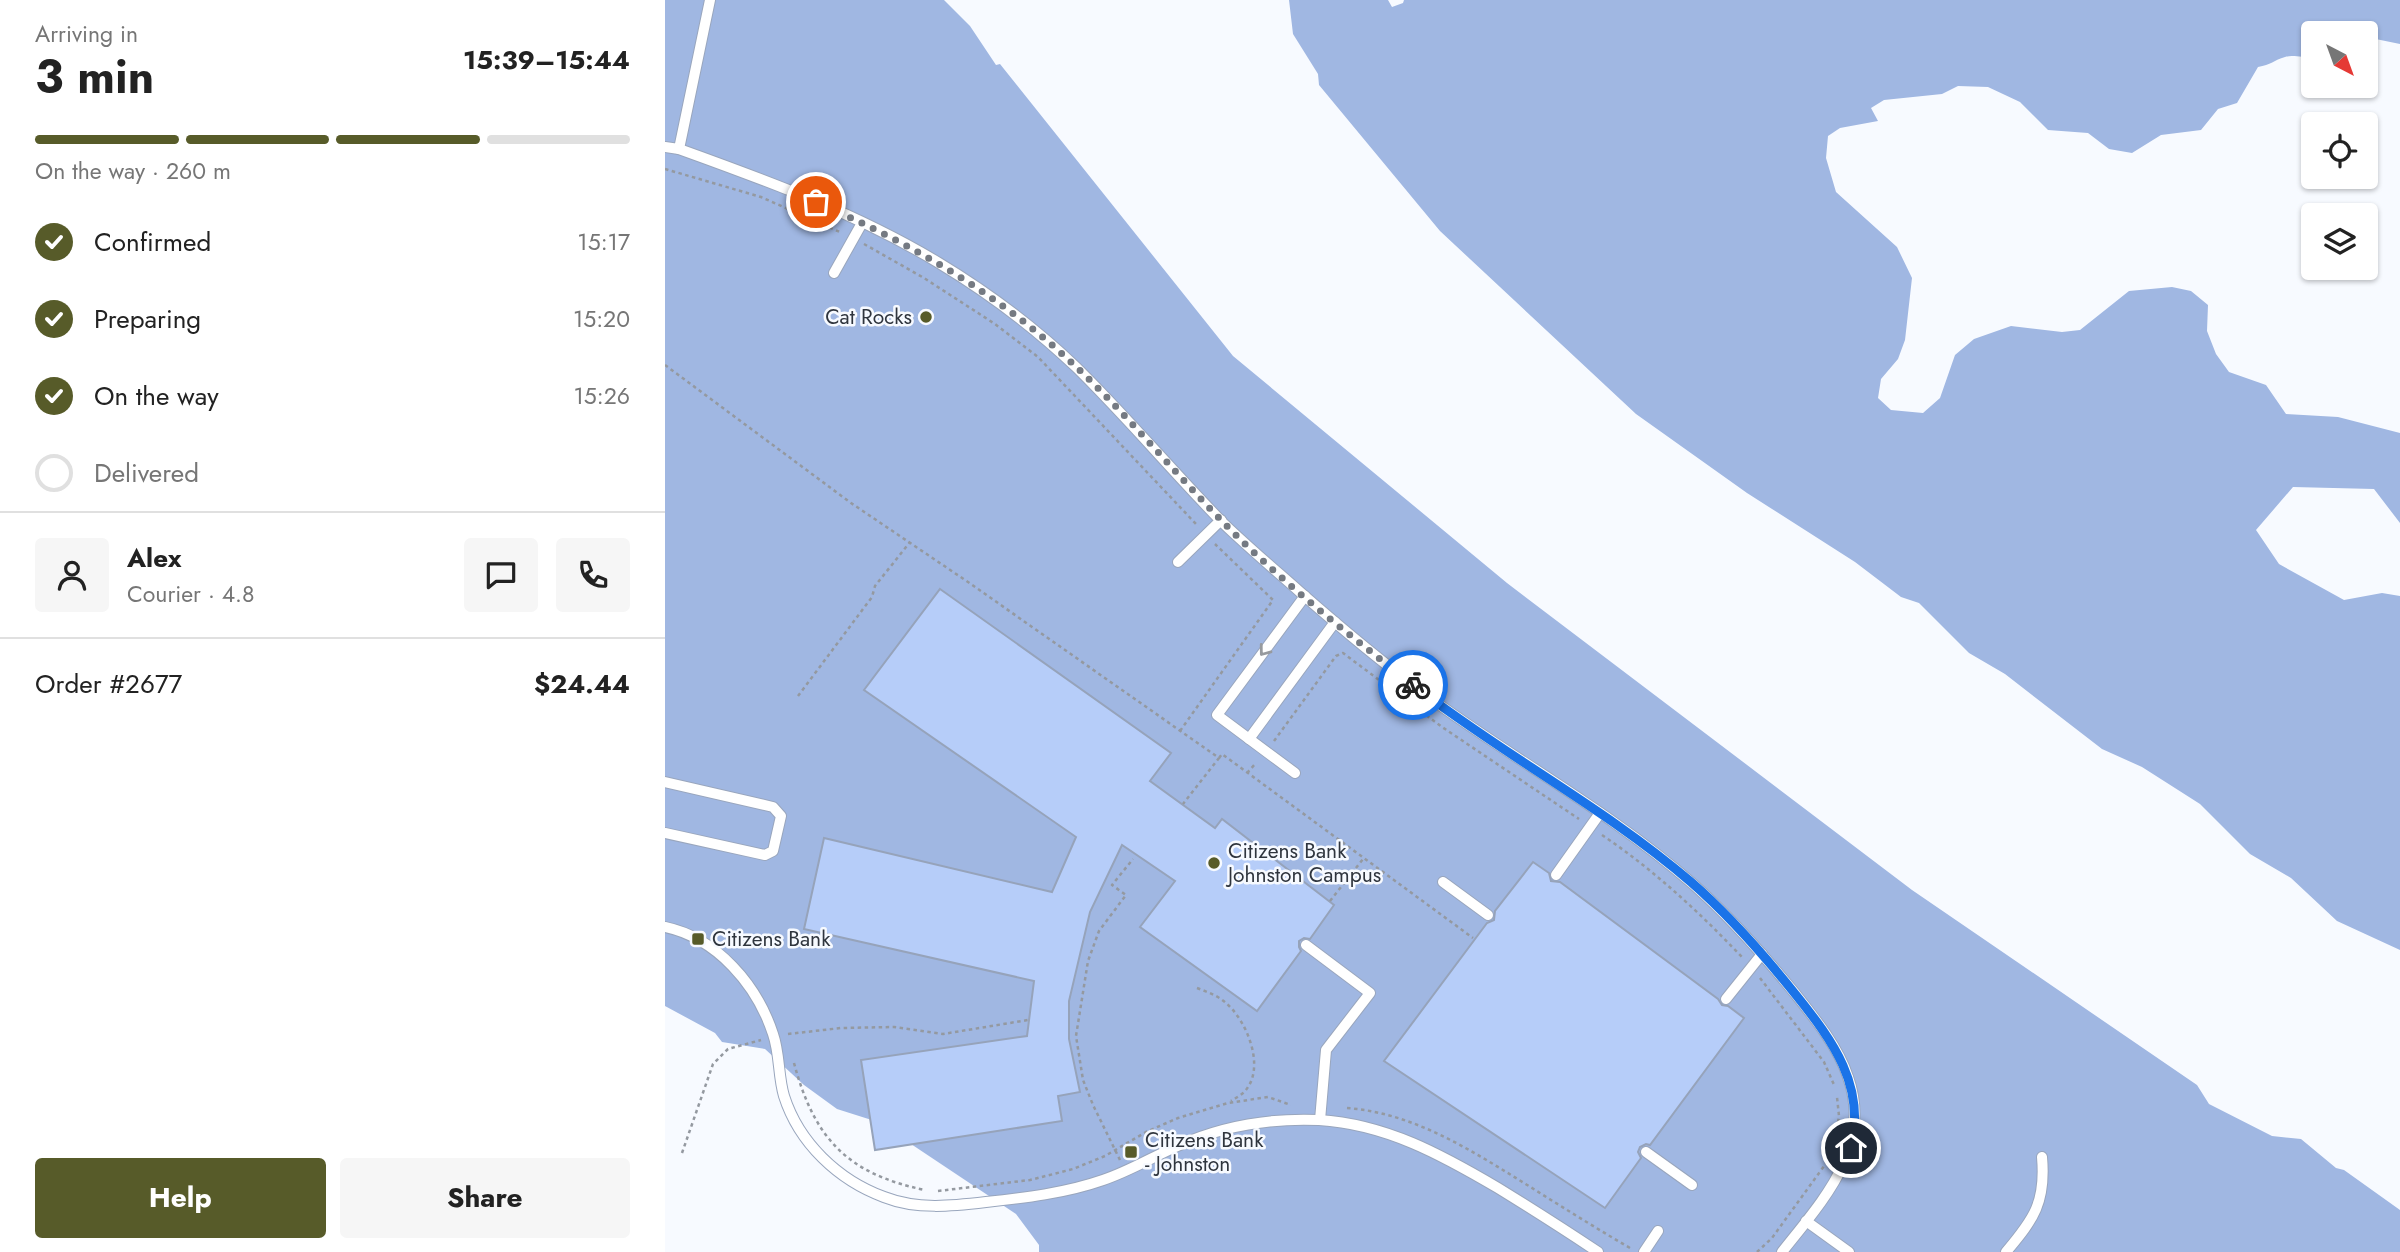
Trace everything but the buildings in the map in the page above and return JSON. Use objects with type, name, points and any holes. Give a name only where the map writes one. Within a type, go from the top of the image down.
[{"type":"lane","points":[[679,149],[710,0]]},
{"type":"lane","points":[[665,147],[679,149],[780,186],[939,262],[1037,333],[1094,385],[1221,520],[1335,622],[1427,696],[1600,813],[1690,882],[1762,954],[1803,1003],[1837,1052],[1854,1095],[1855,1133],[1847,1160],[1834,1183],[1782,1252]]},
{"type":"lane","points":[[834,273],[862,223]]},
{"type":"lane","points":[[1178,562],[1221,520]]},
{"type":"lane","points":[[1295,773],[1217,715],[1305,596]]},
{"type":"lane","points":[[1249,739],[1335,622]]},
{"type":"lane","points":[[665,782],[773,807],[781,816],[773,851],[765,855],[665,833]]},
{"type":"lane","points":[[1556,875],[1600,813]]},
{"type":"lane","points":[[1443,882],[1488,915]]},
{"type":"lane","points":[[665,927],[698,939],[733,967],[750,987],[761,1004],[774,1037],[784,1094],[806,1139],[828,1163],[848,1179],[887,1199],[913,1205],[938,1206],[981,1203],[1076,1188],[1126,1171],[1180,1144],[1221,1131],[1277,1121],[1320,1120],[1397,1135],[1431,1150],[1556,1223],[1598,1252]]},
{"type":"lane","points":[[1306,945],[1370,993],[1326,1050],[1320,1120]]},
{"type":"lane","points":[[1726,999],[1762,954]]},
{"type":"lane","points":[[1646,1152],[1692,1185]]},
{"type":"lane","points":[[2006,1252],[2024,1231],[2038,1206],[2044,1183],[2042,1157]]},
{"type":"lane","points":[[1806,1221],[1849,1252]]},
{"type":"lane","points":[[1644,1252],[1658,1231]]},
{"type":"path","points":[[665,169],[761,197],[853,239],[924,278],[995,324],[1038,357],[1205,535],[1273,600],[1180,731]]},
{"type":"path","points":[[665,365],[851,503],[1219,758]]},
{"type":"path","points":[[799,696],[872,597],[875,586],[910,542]]},
{"type":"path","points":[[1247,774],[1336,656],[1343,653],[1442,727],[1654,873],[1705,919],[1751,966],[1824,1062],[1832,1078],[1839,1116],[1834,1147]]},
{"type":"path","points":[[1183,804],[1222,754],[1473,938]]},
{"type":"path","points":[[1126,1171],[1083,1080],[1076,1035],[1089,961],[1099,931],[1126,895],[1112,885],[1133,859]]},
{"type":"path","points":[[1330,901],[1363,859]]},
{"type":"path","points":[[1197,988],[1215,994],[1236,1013],[1244,1024],[1251,1045],[1253,1077],[1250,1085],[1244,1093],[1228,1103]]},
{"type":"path","points":[[682,1153],[713,1064],[728,1049],[774,1037],[841,1028],[894,1027],[943,1034],[1028,1020]]},
{"type":"path","points":[[1757,1252],[1772,1238],[1817,1179],[1831,1154]]},
{"type":"shaded area","points":[[665,0],[944,0],[970,26],[996,65],[1000,64],[1233,356],[1507,583],[1912,890],[2197,1085],[2209,1104],[2272,1136],[2301,1139],[2336,1168],[2344,1170],[2400,1210],[2400,1252],[1039,1252],[1039,1245],[1016,1214],[878,1122],[837,1109],[804,1085],[765,1049],[722,1042],[715,1033],[665,1006]]},
{"type":"shaded area","points":[[1289,0],[1388,0],[1392,7],[1404,0],[2400,0],[2400,44],[2378,39],[2378,21],[2301,21],[2301,57],[2285,57],[2258,67],[2237,103],[2218,109],[2201,130],[2161,135],[2132,153],[2109,149],[2088,133],[2048,130],[2020,102],[1988,87],[1958,86],[1942,94],[1884,100],[1871,108],[1878,121],[1840,128],[1828,136],[1826,158],[1836,192],[1897,247],[1912,278],[1905,340],[1898,359],[1881,379],[1878,398],[1891,410],[1923,413],[1940,398],[1955,355],[1974,339],[2011,326],[2062,332],[2080,330],[2129,291],[2172,287],[2191,291],[2208,305],[2207,331],[2216,354],[2229,372],[2266,385],[2286,414],[2338,417],[2400,433],[2400,523],[2374,489],[2293,487],[2256,530],[2279,564],[2344,600],[2382,593],[2400,596],[2400,950],[2337,921],[2291,878],[2250,854],[2200,804],[2142,767],[2102,749],[2005,674],[1969,653],[1919,603],[1901,597],[1855,562],[1747,493],[1636,414],[1440,231],[1319,85],[1318,74],[1293,34]]},
{"type":"way so far","points":[[816,202],[939,262],[1037,333],[1094,385],[1247,546],[1363,646],[1413,685]]},
{"type":"place","name":"Cat Rocks","points":[[926,317]]},
{"type":"place","name":"Citizens Bank Johnston Campus","points":[[1214,863]]},
{"type":"place","name":"Citizens Bank","points":[[698,939]]},
{"type":"place","name":"Citizens Bank - Johnston","points":[[1131,1152]]},
{"type":"route","points":[[1413,685],[1634,837],[1724,913],[1803,1003],[1837,1052],[1854,1095],[1855,1133],[1851,1148]]}]
